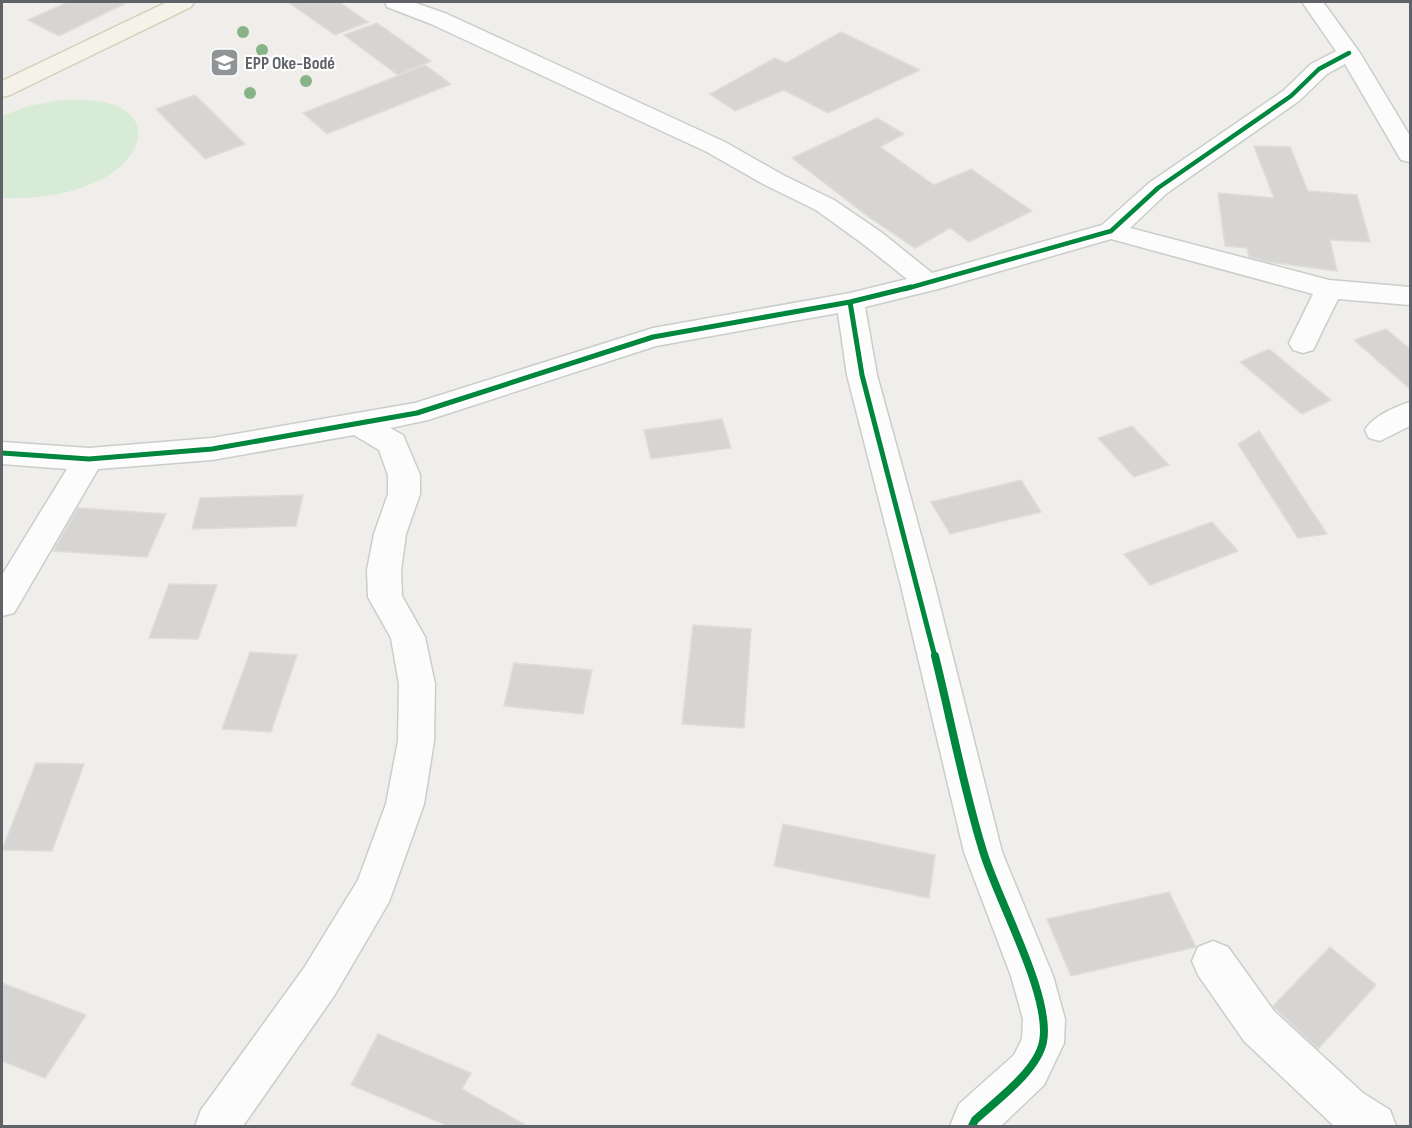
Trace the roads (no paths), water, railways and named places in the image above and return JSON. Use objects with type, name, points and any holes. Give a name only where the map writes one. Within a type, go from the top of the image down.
[{"type":"main road","points":[[2,71],[144,2]]},
{"type":"main road","points":[[2,90],[183,2]]},
{"type":"street","points":[[395,2],[439,19],[716,147],[825,206],[872,238],[928,283]]},
{"type":"street","points":[[1312,2],[1349,53],[1410,155]]},
{"type":"street","points":[[2,453],[89,459],[212,448],[417,413],[653,337],[850,302],[928,283],[1111,231],[1158,188],[1291,96],[1319,69],[1349,53]]},
{"type":"street","points":[[1111,231],[1329,289],[1410,296]]},
{"type":"street","points":[[1303,343],[1329,289]]},
{"type":"street","points":[[850,302],[865,386],[918,586],[983,852],[1032,976],[1044,1019],[1043,1043],[1029,1070],[975,1120],[972,1126]]},
{"type":"street","points":[[392,443],[417,413]]},
{"type":"street","points":[[1380,430],[1410,414]]},
{"type":"street","points":[[217,1126],[319,982],[375,889],[405,804],[416,741],[417,684],[408,637],[385,597],[384,570],[390,534],[404,494],[404,476],[392,443],[357,423]]},
{"type":"street","points":[[2,603],[89,459]]},
{"type":"street","points":[[1213,960],[1259,1026],[1347,1109],[1374,1126]]},
{"type":"place","name":"EPP Oke-Bodé","points":[[224,63]]}]
